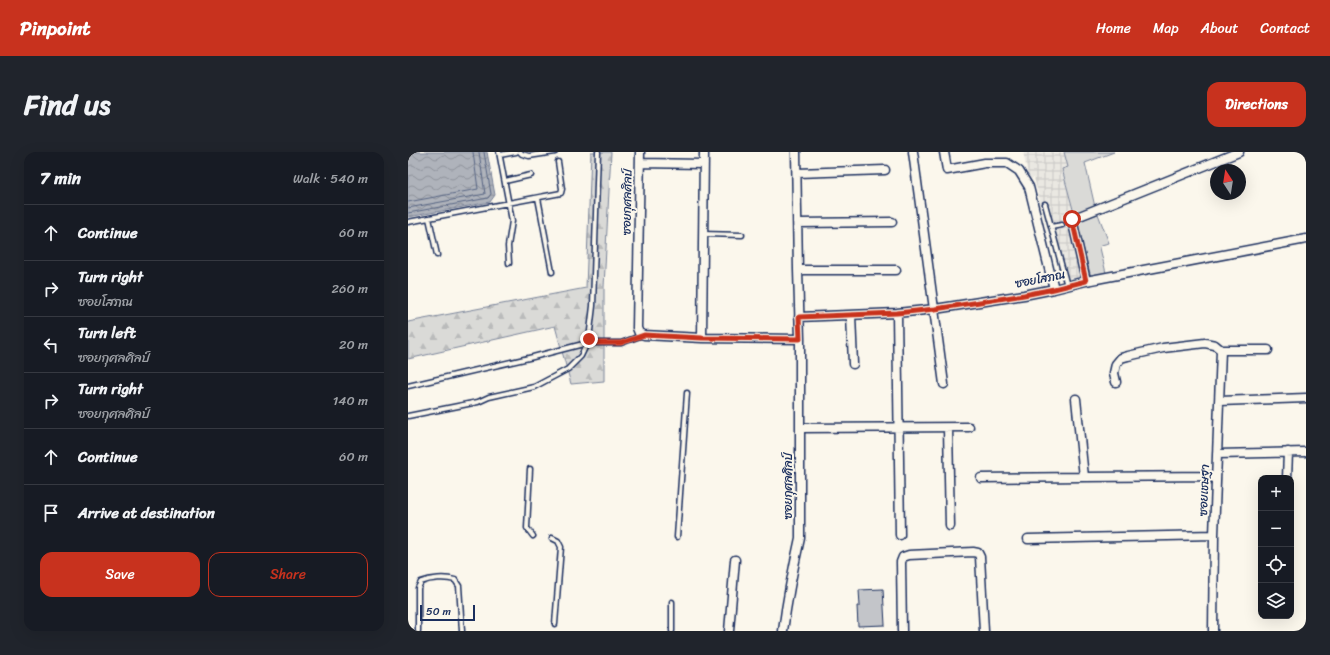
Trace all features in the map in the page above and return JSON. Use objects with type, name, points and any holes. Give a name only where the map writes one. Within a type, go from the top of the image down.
[{"type":"street","name":"ซอยกุศลศิลป์","points":[[640,152],[637,328],[639,332],[644,335]]},
{"type":"street","points":[[702,338],[704,152]]},
{"type":"street","name":"ซอยกุศลศิลป์","points":[[783,631],[789,589],[800,538],[800,339],[796,152]]},
{"type":"street","points":[[913,152],[944,384]]},
{"type":"street","points":[[944,152],[947,170],[985,163],[1007,162],[1018,170],[1030,186],[1054,289]]},
{"type":"street","points":[[1086,281],[1072,219],[1239,152]]},
{"type":"street","points":[[640,163],[704,164]]},
{"type":"street","points":[[797,173],[885,170]]},
{"type":"street","points":[[798,224],[892,222]]},
{"type":"street","name":"ซอยโสภณ","points":[[799,317],[897,313],[935,309],[1054,289],[1086,281],[1306,239]]},
{"type":"street","points":[[798,270],[896,270]]},
{"type":"street","points":[[897,313],[900,535]]},
{"type":"street","points":[[851,315],[853,364]]},
{"type":"street","points":[[644,335],[702,338],[800,339]]},
{"type":"street","points":[[1116,382],[1114,373],[1116,364],[1121,358],[1162,348],[1205,343],[1215,345],[1221,350],[1268,350]]},
{"type":"street","name":"ซอยเชษฐา","points":[[1214,631],[1214,535],[1221,350]]},
{"type":"street","points":[[1219,401],[1306,398]]},
{"type":"street","points":[[1076,399],[1084,477]]},
{"type":"street","points":[[800,428],[969,427]]},
{"type":"street","points":[[948,428],[950,526]]},
{"type":"street","points":[[1287,475],[1288,452]]},
{"type":"street","points":[[1217,454],[1306,452]]},
{"type":"street","points":[[981,478],[1216,476]]},
{"type":"street","points":[[1028,539],[1214,535]]},
{"type":"street","points":[[902,631],[901,562],[903,557],[909,555],[973,552],[978,553],[980,557],[984,631]]},
{"type":"street","points":[[729,631],[735,560]]},
{"type":"lane","points":[[509,263],[508,246],[512,221],[499,154],[516,152]]},
{"type":"lane","points":[[520,152],[529,156],[555,152]]},
{"type":"lane","points":[[408,416],[478,402],[489,397],[534,387],[568,369],[582,356],[589,339],[593,306],[598,152]]},
{"type":"lane","points":[[408,222],[561,193],[562,189],[558,162]]},
{"type":"lane","points":[[505,181],[531,175]]},
{"type":"lane","points":[[538,198],[552,272]]},
{"type":"lane","points":[[1045,204],[1067,286]]},
{"type":"lane","points":[[429,218],[437,255]]},
{"type":"lane","points":[[1051,227],[1062,225]]},
{"type":"lane","points":[[703,234],[742,235]]},
{"type":"lane","points":[[408,386],[587,343],[621,343],[644,335]]},
{"type":"lane","points":[[677,537],[686,393]]},
{"type":"lane","points":[[530,469],[527,528],[533,536]]},
{"type":"lane","points":[[552,538],[558,541],[561,546],[555,624]]},
{"type":"lane","points":[[418,631],[418,588],[421,582],[426,580],[447,578],[455,580],[459,586],[462,631]]},
{"type":"lane","points":[[672,602],[672,631]]},
{"type":"shaded area","points":[[1023,152],[1064,152],[1068,167],[1062,170],[1074,213],[1066,217],[1081,278],[1062,283],[1034,178],[1029,179]]},
{"type":"green space","points":[[591,152],[611,152],[604,287],[604,381],[571,384],[555,326],[408,359],[408,322],[586,288]]},
{"type":"green space","points":[[1064,152],[1114,152],[1085,163],[1095,207],[1074,213],[1062,169],[1068,167]]},
{"type":"green space","points":[[1098,214],[1109,243],[1101,245],[1100,248],[1106,273],[1091,277],[1077,224],[1079,221]]},
{"type":"water","points":[[408,152],[487,152],[495,195],[490,202],[408,217]]},
{"type":"building","points":[[883,589],[885,625],[858,626],[857,606],[860,606],[859,590]]},
{"type":"route","points":[[589,339],[587,343],[621,343],[644,335],[702,338],[800,339],[799,317],[897,313],[935,309],[1054,289],[1086,281],[1072,219]]}]
